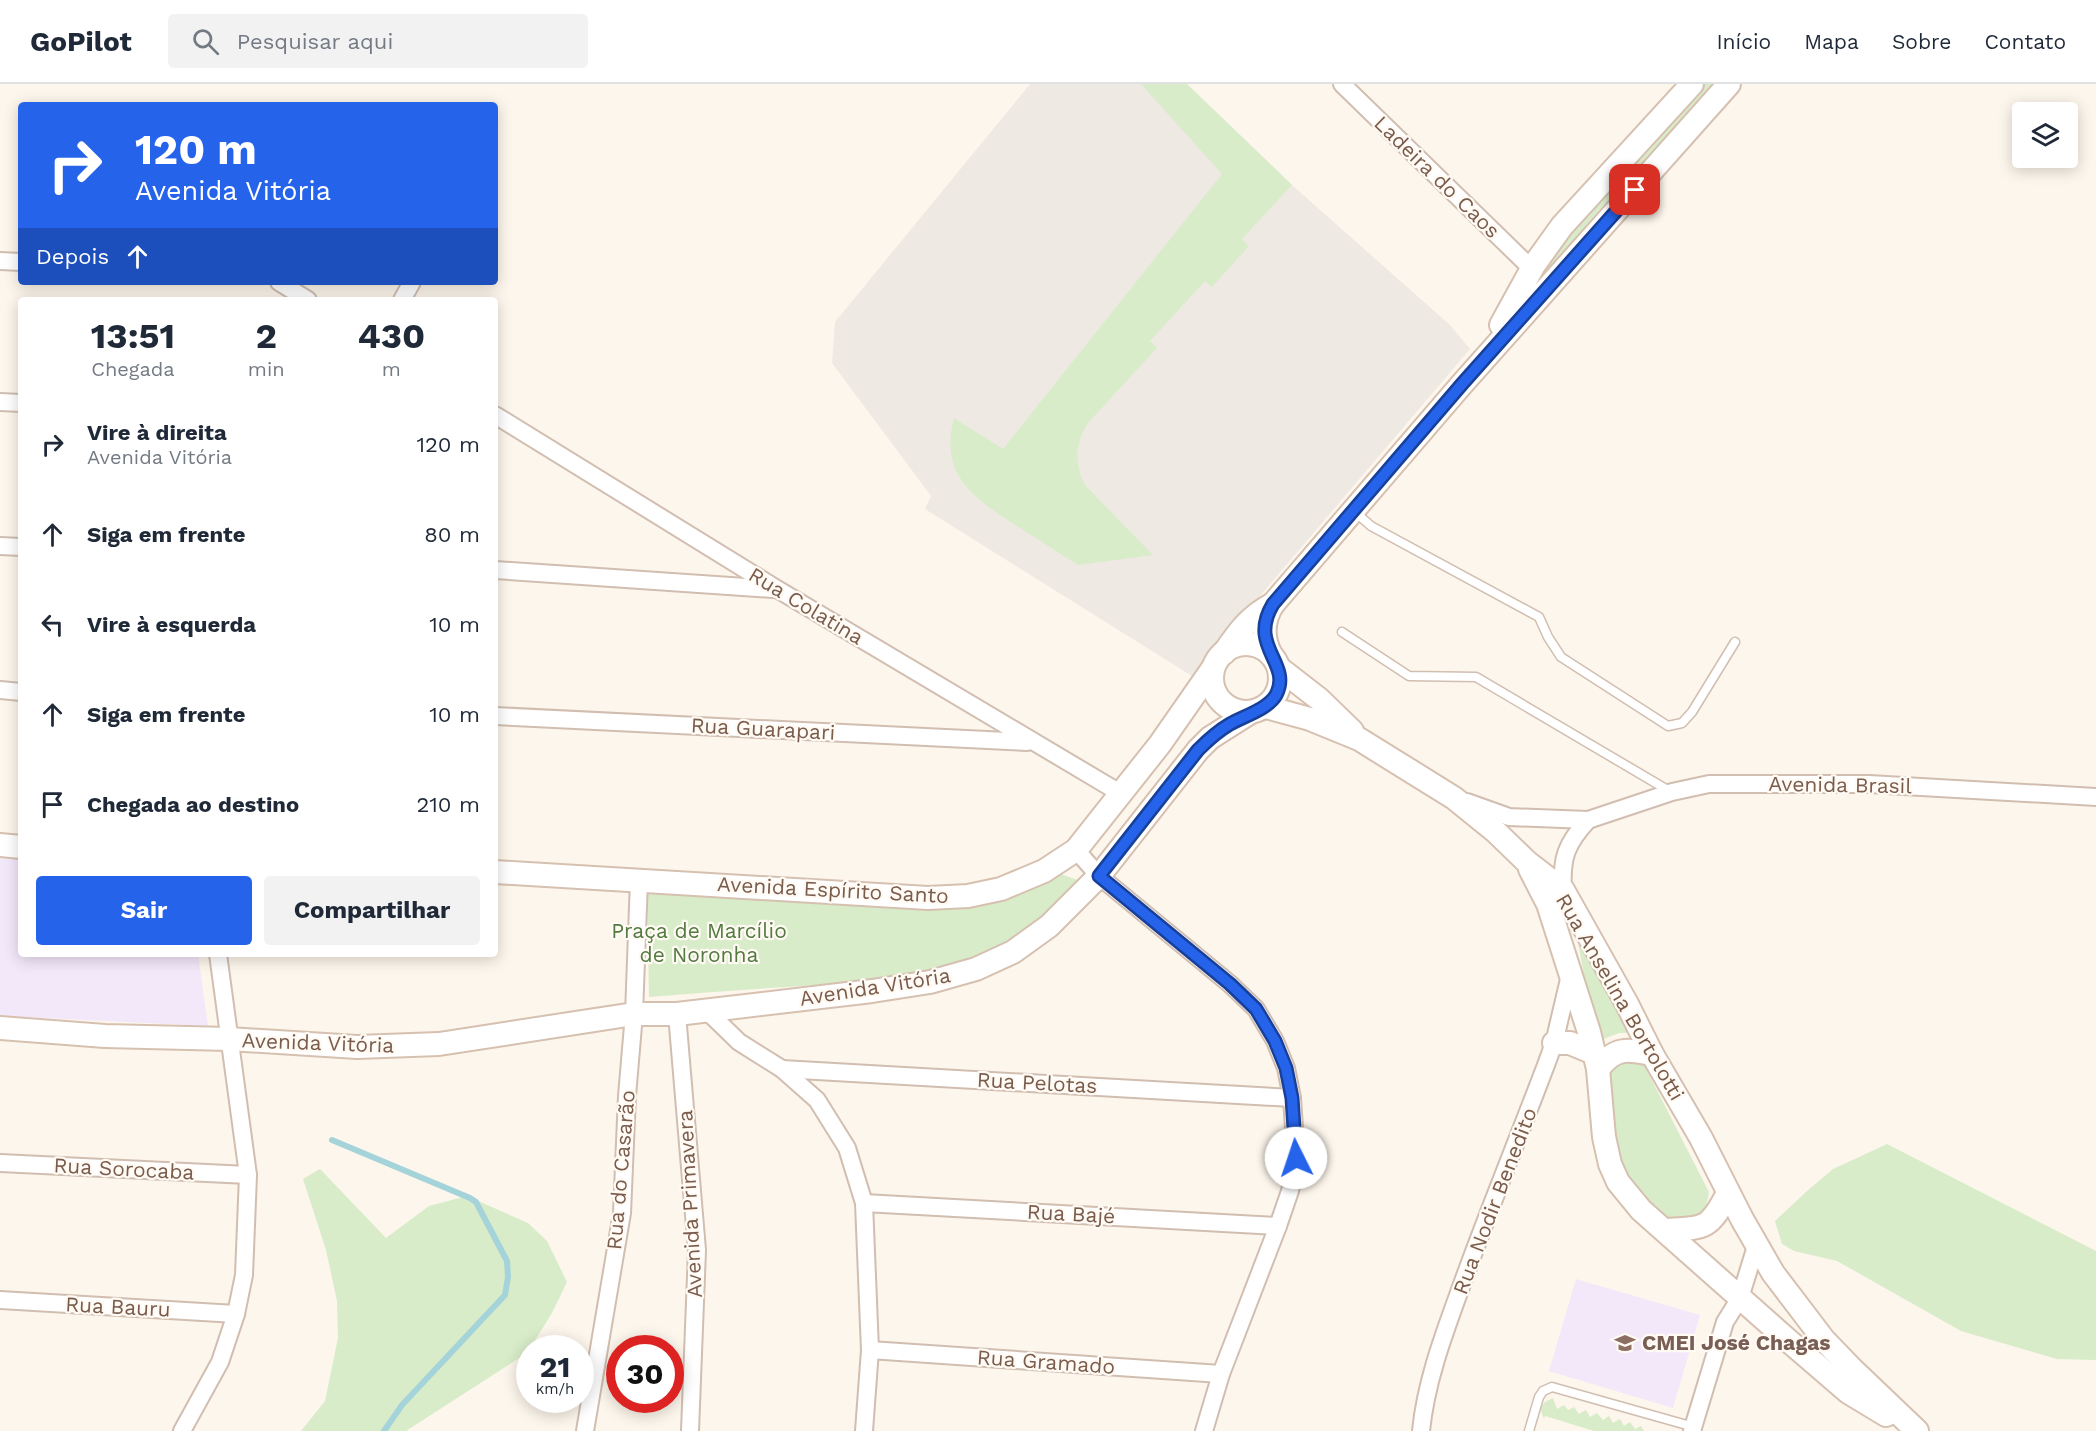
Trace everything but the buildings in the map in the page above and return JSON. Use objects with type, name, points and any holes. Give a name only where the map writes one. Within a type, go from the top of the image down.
[{"type":"street","name":"Ladeira do Caos","points":[[1342,84],[1532,269]]},
{"type":"street","points":[[1462,384],[1495,336],[1545,247],[1692,84]]},
{"type":"street","points":[[1258,709],[1276,696],[1280,682],[1264,631],[1268,612],[1273,604],[1462,384],[1729,84]]},
{"type":"street","points":[[0,261],[18,262]]},
{"type":"street","points":[[284,285],[304,297]]},
{"type":"street","points":[[0,402],[18,403]]},
{"type":"street","name":"Rua Colatina","points":[[498,417],[777,590],[1120,793]]},
{"type":"street","points":[[498,427],[516,428]]},
{"type":"street","points":[[0,546],[18,547]]},
{"type":"street","points":[[498,570],[777,590]]},
{"type":"street","name":"Avenida Espírito Santo","points":[[498,872],[928,898],[968,896],[1001,889],[1044,871],[1076,850],[1160,744],[1247,621],[1273,604]]},
{"type":"street","points":[[1359,739],[1319,699],[1260,647],[1246,644],[1232,647],[1218,661],[1212,682],[1216,696],[1226,707],[1239,712],[1258,709],[1310,719],[1359,739],[1454,798],[1496,832],[1527,862]]},
{"type":"street","points":[[0,690],[18,692]]},
{"type":"street","name":"Avenida Vitória","points":[[0,1028],[105,1036],[229,1039],[357,1047],[439,1044],[634,1014],[677,1014],[930,982],[976,969],[1013,952],[1049,926],[1094,882],[1198,750],[1210,738],[1258,709]]},
{"type":"street","name":"Rua Guarapari","points":[[498,716],[1031,742]]},
{"type":"street","name":"Avenida Brasil","points":[[1454,798],[1509,817],[1588,820],[1672,792],[1709,784],[1869,784],[2096,797]]},
{"type":"street","points":[[1563,890],[1562,870],[1565,853],[1574,835],[1588,820]]},
{"type":"street","points":[[0,845],[18,846]]},
{"type":"street","points":[[1076,850],[1094,882],[1230,984],[1256,1009],[1279,1050],[1286,1068],[1292,1098],[1296,1158],[1290,1191],[1221,1374],[1204,1431]]},
{"type":"street","name":"Rua Anselina Bortolotti","points":[[1527,862],[1563,890],[1773,1273],[1824,1340],[1915,1431]]},
{"type":"street","name":"Rua Anselina Bortolotti","points":[[1527,862],[1548,904],[1571,971],[1596,1061],[1604,1137],[1610,1164],[1618,1182],[1641,1210],[1848,1392],[1915,1431]]},
{"type":"street","points":[[634,1014],[639,880]]},
{"type":"street","points":[[182,1431],[220,1362],[236,1314],[244,1275],[248,1175],[218,957]]},
{"type":"street","name":"Rua Nodir Benedito","points":[[1420,1431],[1424,1402],[1440,1347],[1554,1043],[1571,971]]},
{"type":"street","points":[[705,1009],[740,1042],[782,1069],[817,1100],[847,1148],[864,1203],[870,1350],[864,1431]]},
{"type":"street","name":"Rua do Casarão","points":[[585,1431],[622,1213],[627,1096],[634,1014]]},
{"type":"street","name":"Avenida Primavera","points":[[677,1014],[697,1251],[690,1431]]},
{"type":"street","points":[[1554,1043],[1570,1043],[1596,1061],[1605,1060],[1615,1053],[1634,1051],[1652,1054]]},
{"type":"street","name":"Rua Pelotas","points":[[782,1069],[1292,1098]]},
{"type":"street","name":"Rua Sorocaba","points":[[0,1163],[248,1175]]},
{"type":"street","points":[[1664,1230],[1694,1227],[1711,1222],[1728,1192]]},
{"type":"street","name":"Rua Bajé","points":[[864,1203],[1278,1226]]},
{"type":"street","points":[[1693,1429],[1725,1322],[1740,1298],[1757,1243]]},
{"type":"street","name":"Rua Bauru","points":[[0,1300],[236,1314]]},
{"type":"street","name":"Rua Gramado","points":[[870,1350],[1221,1374]]},
{"type":"lane","points":[[1353,511],[1371,526],[1539,616],[1548,637],[1561,657],[1668,726],[1682,723],[1692,712],[1735,642]]},
{"type":"lane","points":[[1342,632],[1408,675],[1476,677],[1672,792]]},
{"type":"lane","points":[[1529,1431],[1539,1397],[1552,1387],[1693,1429]]},
{"type":"shaded area","points":[[1030,84],[1187,84],[1292,185],[1450,325],[1470,349],[1192,676],[925,509],[931,496],[832,363],[835,322]]},
{"type":"shaded area","points":[[0,858],[18,859],[18,957],[198,957],[208,1026],[0,1016]]},
{"type":"shaded area","name":"CMEI José Chagas","points":[[1576,1279],[1700,1315],[1673,1408],[1549,1371]]},
{"type":"green space","points":[[1141,84],[1187,84],[1292,185],[1242,239],[1249,246],[1212,287],[1205,281],[1150,341],[1157,348],[1088,423],[1078,446],[1081,477],[1085,485],[1153,555],[1078,565],[1000,515],[973,494],[956,470],[951,455],[951,438],[954,418],[1003,449],[1222,174]]},
{"type":"green space","points":[[1700,84],[1713,84],[1544,274],[1539,269]]},
{"type":"green space","name":"Praça de Marcílio de Noronha","points":[[1058,873],[1086,883],[1018,938],[984,956],[959,965],[934,972],[882,980],[649,997],[647,887],[903,909],[945,908],[1003,900],[1040,885]]},
{"type":"green space","points":[[1570,913],[1629,1033],[1619,1033],[1601,1040],[1589,1004],[1578,942]]},
{"type":"green space","points":[[1641,1059],[1709,1192],[1702,1212],[1692,1219],[1672,1226],[1634,1191],[1614,1148],[1608,1067],[1614,1062]]},
{"type":"green space","points":[[1887,1144],[2096,1251],[2096,1360],[2057,1359],[1961,1331],[1837,1261],[1794,1251],[1782,1244],[1775,1221],[1833,1169]]},
{"type":"green space","points":[[320,1169],[386,1238],[429,1206],[467,1196],[528,1223],[547,1241],[567,1282],[538,1335],[516,1335],[516,1360],[406,1431],[301,1431],[325,1401],[338,1338],[337,1301],[326,1250],[303,1179]]},
{"type":"green space","points":[[1553,1398],[1557,1409],[1564,1405],[1568,1410],[1574,1407],[1579,1414],[1586,1410],[1590,1417],[1597,1413],[1603,1420],[1609,1416],[1613,1423],[1620,1419],[1624,1426],[1630,1422],[1635,1429],[1641,1426],[1644,1431],[1594,1431],[1545,1416],[1544,1419],[1540,1408]]},
{"type":"waterway","points":[[332,1140],[476,1202],[507,1261],[508,1277],[505,1295],[402,1405],[384,1431]]},
{"type":"place","name":"CMEI José Chagas","points":[[1625,1343]]},
{"type":"route","points":[[1296,1158],[1292,1098],[1286,1068],[1275,1041],[1256,1009],[1230,984],[1099,876],[1198,750],[1229,724],[1266,707],[1276,696],[1280,682],[1278,668],[1268,648],[1264,631],[1265,621],[1273,604],[1462,384],[1635,190]]}]
